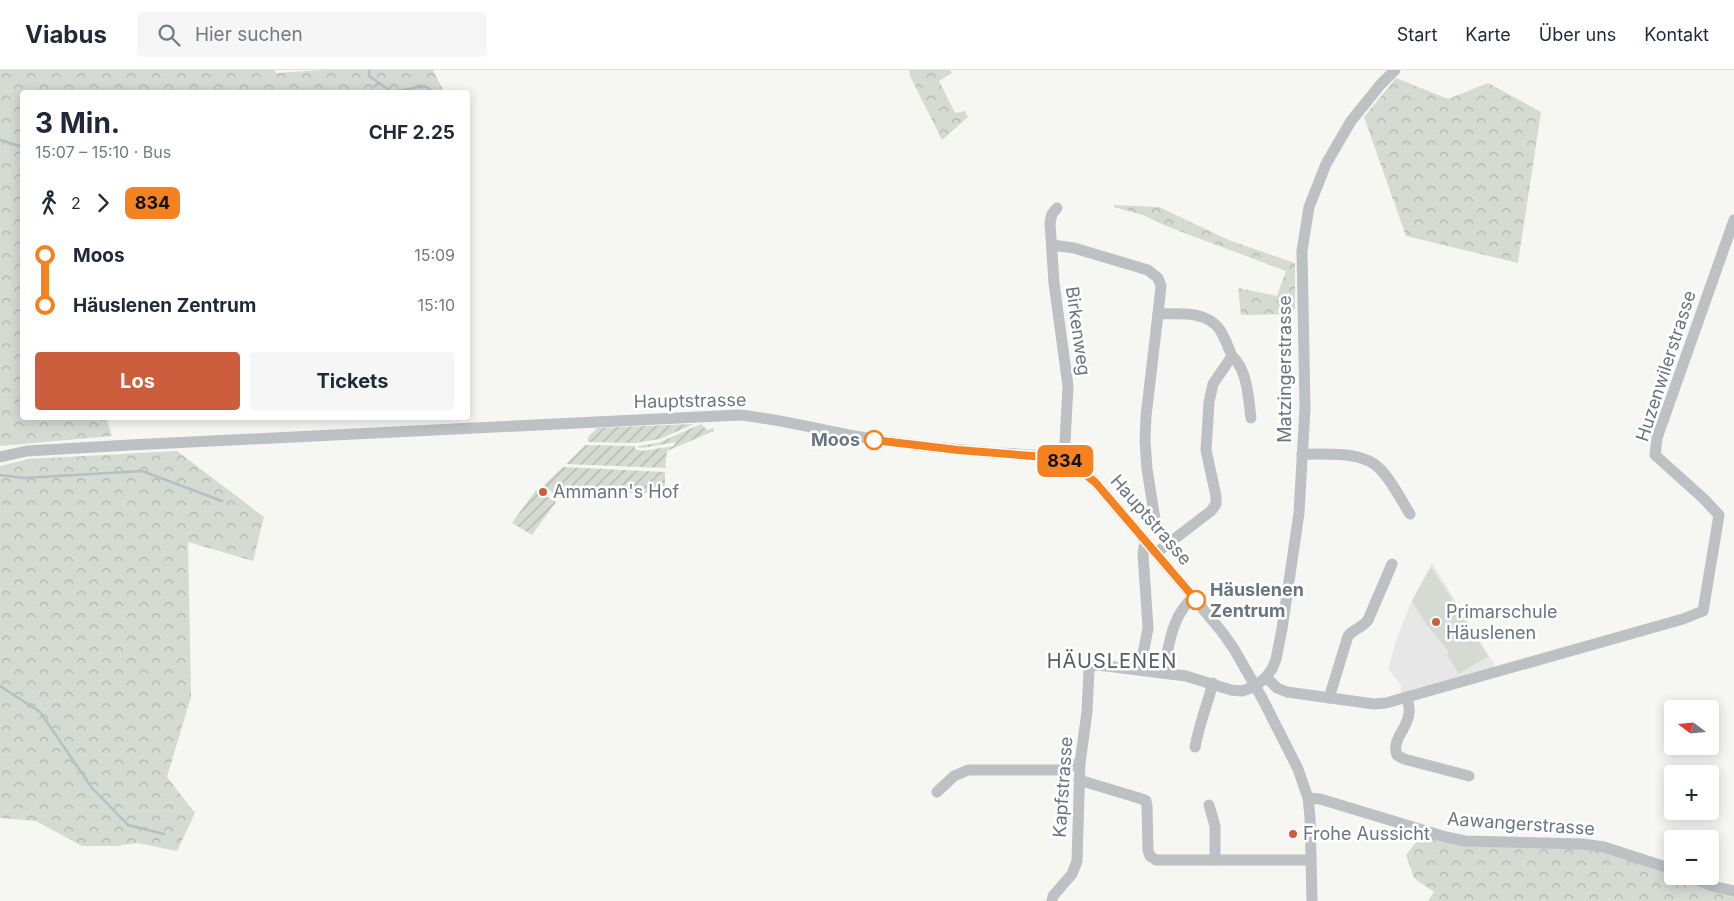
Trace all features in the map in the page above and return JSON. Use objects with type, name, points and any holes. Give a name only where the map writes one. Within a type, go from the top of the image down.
[{"type":"street","name":"Matzingerstrasse","points":[[1256,686],[1266,677],[1276,660],[1299,513],[1305,408],[1302,251],[1309,207],[1326,164],[1351,121],[1395,70]]},
{"type":"street","name":"Birkenweg","points":[[1057,208],[1052,214],[1050,223],[1054,283],[1068,386],[1064,461]]},
{"type":"street","name":"Huzenwilerstrasse","points":[[1266,677],[1283,691],[1374,704],[1386,703],[1683,620],[1704,611],[1719,515],[1655,455],[1657,438],[1734,220]]},
{"type":"street","points":[[1052,245],[1074,248],[1148,270],[1158,278],[1161,286],[1146,416],[1145,441],[1147,469],[1155,519],[1159,530],[1170,542]]},
{"type":"street","points":[[1158,314],[1199,315],[1212,322],[1220,330],[1232,356],[1244,373],[1251,418]]},
{"type":"street","points":[[1156,553],[1211,511],[1216,504],[1206,450],[1208,411],[1213,384],[1232,356]]},
{"type":"street","name":"Hauptstrasse","points":[[0,457],[27,451],[120,445],[739,415],[761,417],[840,434],[892,442],[1033,456],[1064,461],[1082,471],[1095,482],[1194,597],[1226,638],[1256,686],[1298,768],[1308,798],[1312,901]]},
{"type":"street","points":[[1302,454],[1350,456],[1369,461],[1380,469],[1410,514]]},
{"type":"street","points":[[1147,543],[1143,554],[1148,628],[1140,670],[1186,676],[1231,690],[1242,691],[1256,686]]},
{"type":"street","points":[[1329,698],[1348,636],[1368,620],[1392,564]]},
{"type":"street","points":[[1163,673],[1176,620],[1186,604],[1194,597]]},
{"type":"street","name":"Kapfstrasse","points":[[1052,901],[1053,896],[1072,874],[1076,861],[1080,763],[1087,712],[1090,668],[1093,665],[1098,665],[1140,670]]},
{"type":"street","points":[[1196,747],[1201,717],[1206,712],[1213,684]]},
{"type":"street","points":[[1407,697],[1409,714],[1395,747],[1397,755],[1404,759],[1469,776]]},
{"type":"street","points":[[937,792],[954,776],[968,770],[1060,770],[1080,763]]},
{"type":"street","points":[[1079,780],[1142,798],[1146,802],[1148,806],[1148,850],[1153,859],[1159,861],[1311,860]]},
{"type":"street","name":"Aawangerstrasse","points":[[1308,798],[1320,798],[1446,837],[1465,841],[1583,844],[1604,847],[1664,866]]},
{"type":"street","points":[[1209,806],[1215,826],[1215,860]]},
{"type":"street","points":[[1710,885],[1734,891]]},
{"type":"shaded area","name":"Primarschule Häuslenen","points":[[1432,563],[1494,664],[1493,669],[1401,695],[1401,685],[1388,669],[1395,644],[1412,600]]},
{"type":"green space","points":[[0,70],[275,70],[276,73],[324,70],[433,70],[443,90],[20,90],[20,420],[107,420],[112,436],[0,446]]},
{"type":"green space","points":[[909,70],[950,70],[952,73],[939,81],[955,113],[965,111],[968,117],[942,140],[910,76]]},
{"type":"green space","points":[[1396,78],[1448,99],[1488,83],[1541,112],[1518,263],[1406,236],[1364,117]]},
{"type":"green space","points":[[1114,205],[1159,207],[1231,241],[1295,263],[1295,308],[1291,314],[1241,315],[1238,288],[1277,296],[1286,271],[1166,226],[1143,215],[1114,207]]},
{"type":"green space","points":[[694,424],[660,439],[635,443],[588,442],[588,437],[597,428]]},
{"type":"green space","points":[[701,424],[707,430],[713,428],[714,431],[667,451],[665,468],[566,464],[585,445],[635,446],[635,449],[642,451],[674,446],[676,442],[642,448],[637,447],[658,443]]},
{"type":"green space","points":[[177,451],[264,517],[253,561],[188,542],[191,697],[167,777],[195,813],[177,851],[137,843],[115,846],[82,846],[36,821],[0,818],[0,466],[29,459]]},
{"type":"green space","points":[[563,467],[665,472],[665,493],[562,495],[553,493],[544,485]]},
{"type":"green space","points":[[536,490],[556,502],[532,535],[512,523]]},
{"type":"green space","points":[[1431,567],[1488,656],[1459,674],[1447,654],[1449,652],[1425,622],[1412,601]]},
{"type":"green space","points":[[1424,832],[1446,837],[1583,844],[1664,867],[1664,885],[1716,885],[1734,891],[1734,901],[1428,901],[1434,892],[1414,878],[1406,855]]},
{"type":"waterway","points":[[369,70],[369,76],[379,83],[375,86]]},
{"type":"waterway","points":[[379,83],[389,90]]},
{"type":"waterway","points":[[403,90],[425,86],[430,90]]},
{"type":"waterway","points":[[0,140],[20,146]]},
{"type":"waterway","points":[[0,475],[24,478],[142,471],[222,501]]},
{"type":"waterway","points":[[0,686],[40,712],[92,788],[128,825],[164,834]]},
{"type":"bus line","name":"834","points":[[874,440],[958,450],[1054,458],[1073,465],[1095,482],[1196,600]]},
{"type":"place","name":"Moos","points":[[874,440]]},
{"type":"place","name":"Ammann's Hof","points":[[543,492]]},
{"type":"place","name":"Häuslenen Zentrum","points":[[1196,600]]},
{"type":"place","name":"Primarschule Häuslenen","points":[[1436,622]]},
{"type":"place","name":"Frohe Aussicht","points":[[1293,834]]},
{"type":"district","name":"HÄUSLENEN","points":[[1112,661]]}]
